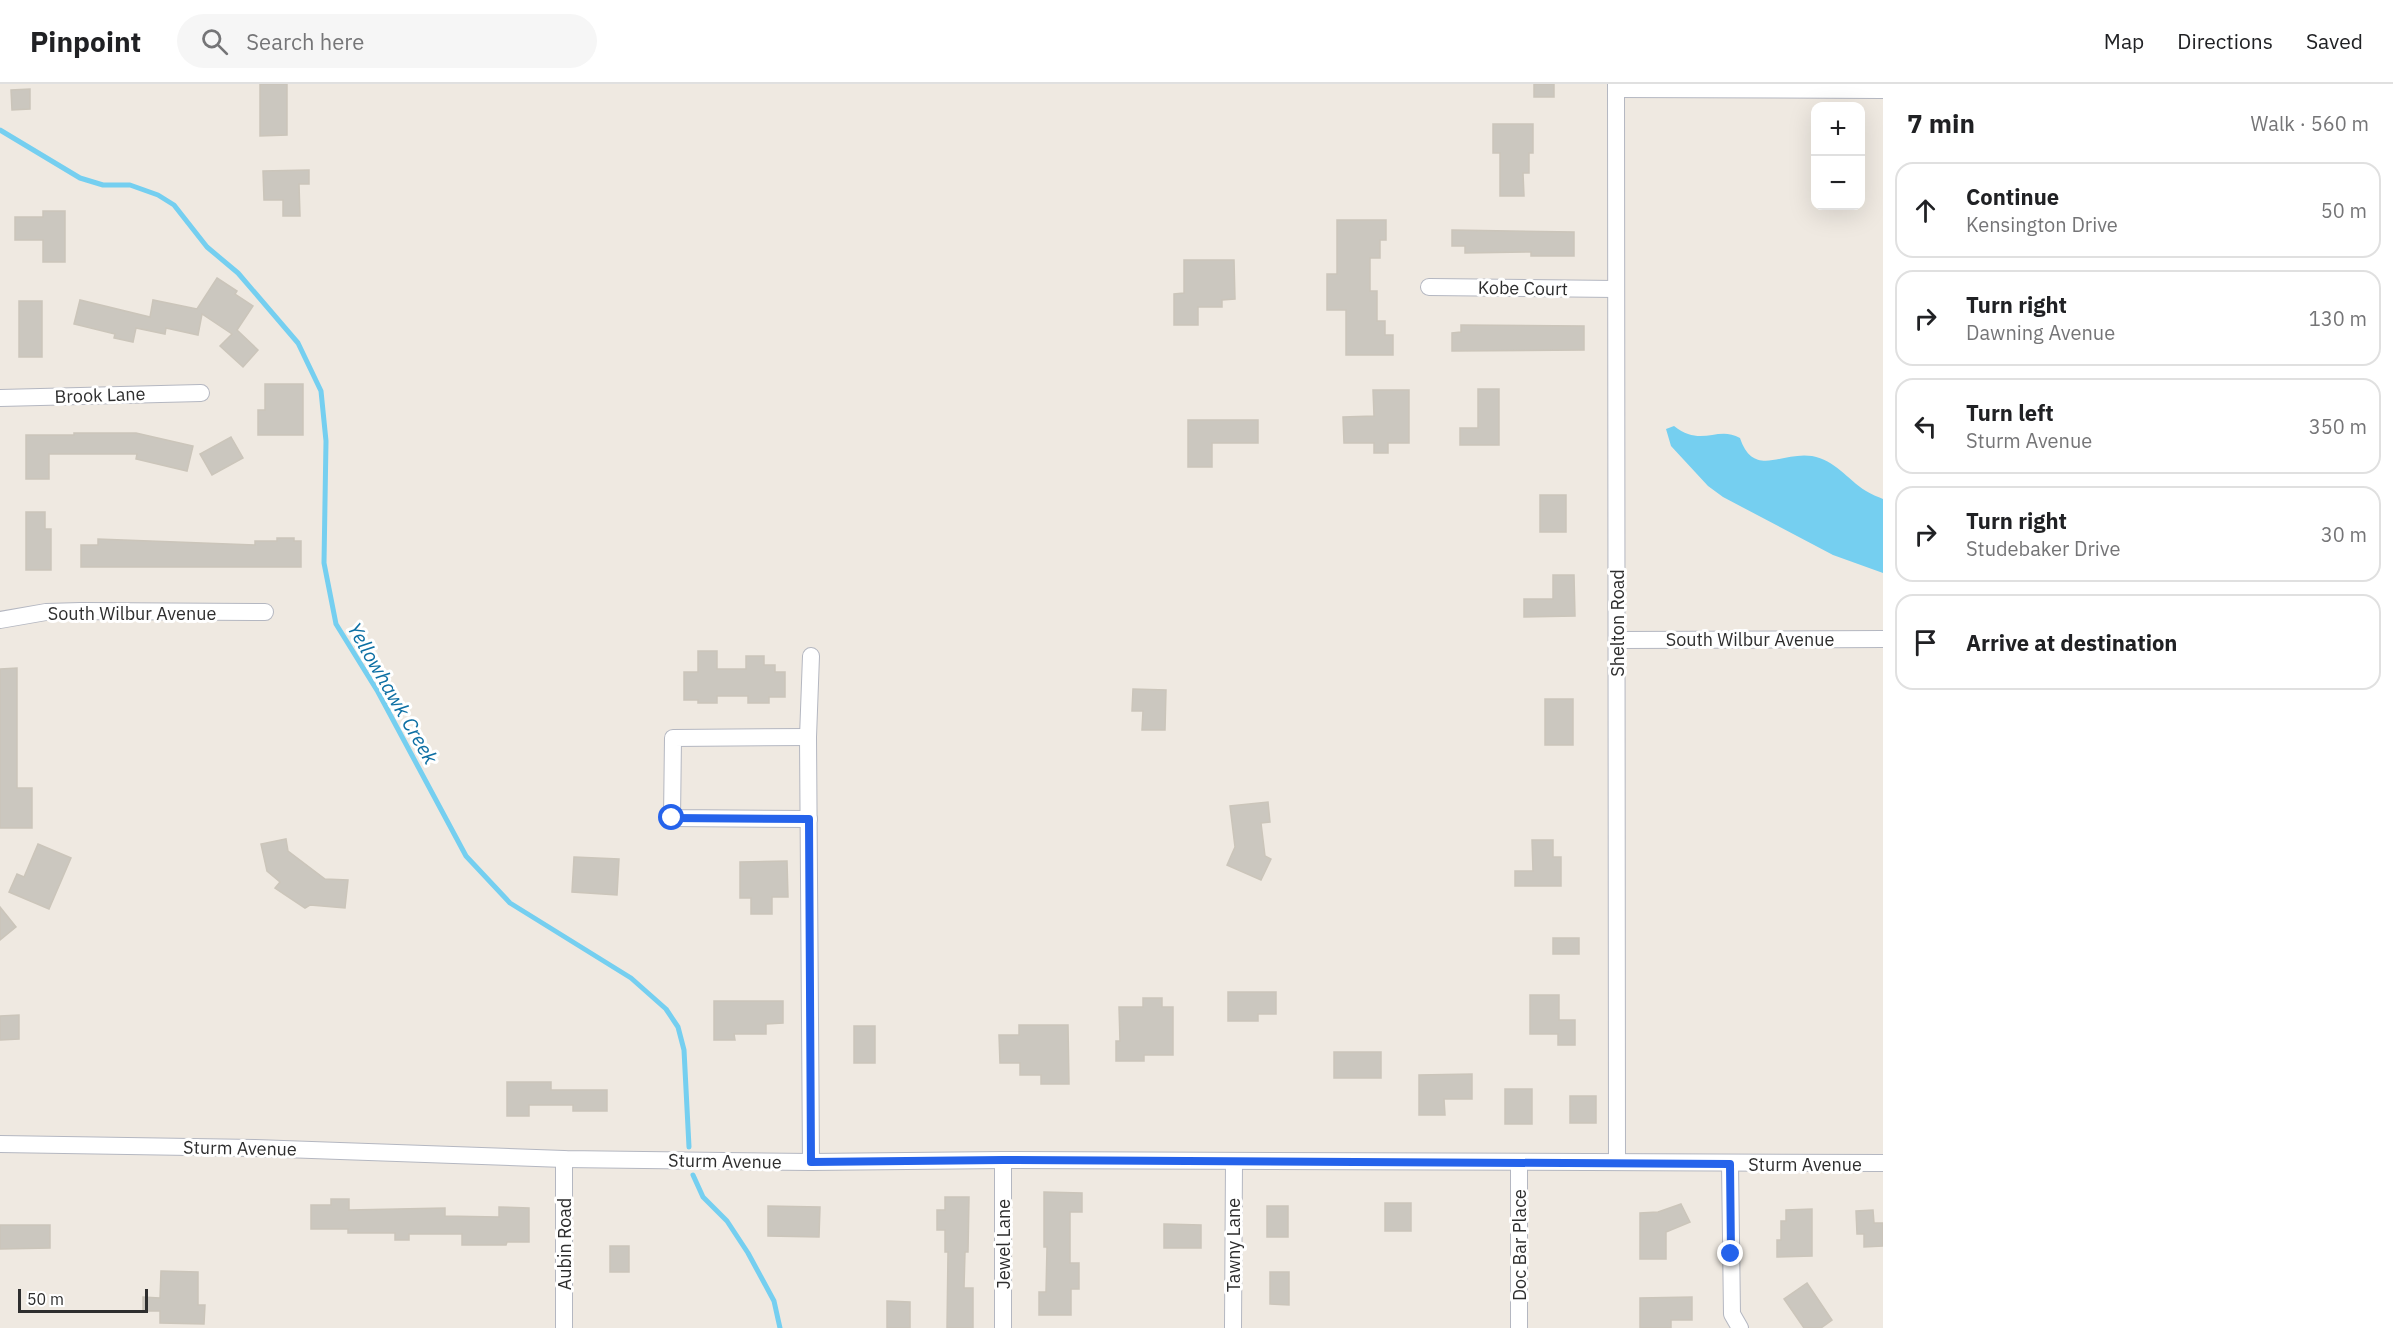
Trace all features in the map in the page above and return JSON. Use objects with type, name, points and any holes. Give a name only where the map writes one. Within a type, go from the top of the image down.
[{"type":"street","points":[[1616,87],[1883,90]]},
{"type":"street","name":"Shelton Road","points":[[1616,87],[1617,1162]]},
{"type":"street","name":"Kobe Court","points":[[1429,287],[1617,289]]},
{"type":"street","name":"Brook Lane","points":[[0,398],[201,393]]},
{"type":"street","name":"South Wilbur Avenue","points":[[0,620],[45,612],[265,612]]},
{"type":"street","name":"South Wilbur Avenue","points":[[1617,640],[1883,639]]},
{"type":"street","points":[[811,656],[808,737],[811,1162]]},
{"type":"street","points":[[808,737],[673,738],[672,818],[809,819]]},
{"type":"street","name":"Sturm Avenue","points":[[0,1144],[255,1148],[564,1159],[811,1162],[1003,1160],[1883,1163]]},
{"type":"street","name":"Aubin Road","points":[[564,1159],[564,1328]]},
{"type":"street","name":"Jewel Lane","points":[[1003,1160],[1003,1328]]},
{"type":"street","name":"Tawny Lane","points":[[1233,1328],[1234,1162]]},
{"type":"street","name":"Doc Bar Place","points":[[1519,1162],[1519,1328]]},
{"type":"street","points":[[1730,1164],[1732,1314],[1740,1328]]},
{"type":"water","points":[[1674,426],[1693,435],[1724,434],[1740,438],[1746,450],[1753,457],[1761,460],[1801,455],[1820,458],[1866,491],[1883,499],[1883,573],[1833,555],[1723,497],[1708,486],[1671,446],[1666,429]]},
{"type":"building","points":[[260,84],[287,84],[287,135],[260,136]]},
{"type":"building","points":[[1534,84],[1554,84],[1554,97],[1534,97]]},
{"type":"building","points":[[30,89],[30,109],[12,110],[11,90]]},
{"type":"building","points":[[1493,124],[1533,124],[1533,153],[1529,153],[1529,173],[1523,173],[1524,196],[1500,196],[1500,153],[1493,153]]},
{"type":"building","points":[[309,170],[309,184],[299,184],[300,216],[283,216],[283,200],[264,200],[263,171]]},
{"type":"building","points":[[43,211],[65,211],[65,262],[43,262],[43,240],[15,240],[15,217],[43,217]]},
{"type":"building","points":[[1337,220],[1386,220],[1386,240],[1380,240],[1380,258],[1370,258],[1370,291],[1377,291],[1377,321],[1385,321],[1385,335],[1393,335],[1393,355],[1346,355],[1346,310],[1327,310],[1327,274],[1337,274]]},
{"type":"building","points":[[1452,230],[1574,232],[1574,256],[1531,256],[1531,252],[1465,253],[1465,246],[1452,246]]},
{"type":"building","points":[[1184,260],[1234,260],[1235,299],[1222,300],[1222,307],[1198,307],[1198,325],[1174,325],[1174,294],[1184,293]]},
{"type":"building","points":[[217,278],[237,291],[235,294],[253,306],[237,330],[258,350],[243,367],[220,346],[232,334],[202,314],[198,335],[166,328],[165,334],[136,328],[133,342],[114,338],[115,334],[74,324],[80,300],[150,317],[153,300],[197,309]]},
{"type":"building","points":[[19,301],[42,301],[42,357],[19,357]]},
{"type":"building","points":[[1461,325],[1584,326],[1584,350],[1452,351],[1452,333],[1461,332]]},
{"type":"building","points":[[265,384],[303,384],[303,435],[258,435],[258,410],[265,410]]},
{"type":"building","points":[[1478,389],[1499,389],[1499,445],[1460,445],[1460,428],[1478,428]]},
{"type":"building","points":[[1373,390],[1409,390],[1409,443],[1388,443],[1388,453],[1374,453],[1374,443],[1344,443],[1343,417],[1374,416]]},
{"type":"building","points":[[1188,420],[1258,420],[1258,443],[1212,443],[1212,467],[1188,467]]},
{"type":"building","points":[[74,433],[136,433],[193,446],[187,471],[136,459],[137,454],[49,454],[49,479],[26,479],[26,435],[74,435]]},
{"type":"building","points":[[231,437],[243,458],[212,475],[200,454]]},
{"type":"building","points":[[1540,495],[1566,495],[1566,532],[1540,532]]},
{"type":"building","points":[[26,512],[45,512],[45,529],[51,529],[51,570],[26,570]]},
{"type":"building","points":[[277,538],[294,538],[294,541],[301,541],[301,567],[81,567],[81,545],[98,545],[98,539],[255,545],[255,541],[277,541]]},
{"type":"building","points":[[1553,575],[1574,575],[1575,616],[1524,617],[1524,599],[1553,599]]},
{"type":"building","points":[[698,651],[717,651],[717,669],[746,669],[746,656],[764,656],[764,665],[775,665],[775,672],[785,672],[785,697],[769,697],[769,703],[748,703],[748,696],[717,696],[717,703],[684,700],[684,672],[698,672]]},
{"type":"building","points":[[17,668],[17,788],[32,788],[32,828],[0,828],[0,669]]},
{"type":"building","points":[[1133,689],[1166,690],[1165,730],[1142,730],[1143,711],[1132,711]]},
{"type":"building","points":[[1545,699],[1573,699],[1573,745],[1545,745]]},
{"type":"building","points":[[1268,802],[1270,822],[1261,823],[1265,856],[1271,859],[1261,880],[1227,865],[1235,847],[1230,806]]},
{"type":"building","points":[[286,839],[288,851],[325,879],[348,880],[345,908],[310,905],[305,908],[275,888],[280,882],[267,871],[261,844]]},
{"type":"building","points":[[1532,840],[1553,840],[1553,857],[1561,857],[1561,886],[1515,886],[1515,871],[1533,871]]},
{"type":"building","points":[[38,844],[71,858],[49,909],[9,892],[17,874],[24,877]]},
{"type":"building","points":[[574,857],[619,859],[617,895],[572,892]]},
{"type":"building","points":[[787,861],[788,897],[772,897],[772,914],[751,914],[751,898],[740,898],[740,862]]},
{"type":"building","points":[[0,907],[16,927],[0,940]]},
{"type":"building","points":[[1553,938],[1579,938],[1579,954],[1553,954]]},
{"type":"building","points":[[1228,992],[1276,992],[1276,1014],[1258,1014],[1258,1021],[1228,1021]]},
{"type":"building","points":[[1530,995],[1559,995],[1559,1020],[1575,1020],[1575,1045],[1558,1045],[1558,1034],[1530,1034]]},
{"type":"building","points":[[1143,998],[1162,998],[1162,1007],[1173,1007],[1173,1055],[1144,1055],[1144,1061],[1116,1061],[1116,1041],[1120,1041],[1119,1007],[1143,1007]]},
{"type":"building","points":[[714,1001],[783,1001],[783,1023],[766,1024],[766,1034],[734,1034],[735,1040],[714,1040]]},
{"type":"building","points":[[19,1015],[19,1039],[0,1040],[0,1016]]},
{"type":"building","points":[[1019,1025],[1068,1025],[1069,1084],[1041,1084],[1041,1075],[1020,1075],[1020,1063],[1000,1063],[999,1035],[1019,1035]]},
{"type":"building","points":[[854,1026],[875,1026],[875,1063],[854,1063]]},
{"type":"building","points":[[1334,1052],[1381,1052],[1381,1078],[1334,1078]]},
{"type":"building","points":[[1472,1074],[1472,1099],[1444,1099],[1445,1115],[1419,1115],[1419,1075]]},
{"type":"building","points":[[507,1082],[551,1082],[551,1090],[607,1090],[607,1111],[573,1111],[573,1105],[529,1105],[529,1116],[507,1116]]},
{"type":"building","points":[[1505,1089],[1532,1089],[1532,1124],[1505,1124]]},
{"type":"building","points":[[1570,1096],[1596,1096],[1596,1123],[1570,1123]]},
{"type":"building","points":[[1044,1192],[1082,1193],[1082,1212],[1070,1212],[1070,1263],[1079,1263],[1079,1289],[1071,1289],[1071,1315],[1039,1315],[1039,1292],[1046,1292],[1047,1247],[1044,1247]]},
{"type":"building","points":[[945,1197],[969,1197],[968,1252],[965,1252],[964,1288],[973,1288],[973,1328],[947,1328],[948,1252],[945,1252],[945,1230],[937,1230],[937,1210],[945,1210]]},
{"type":"building","points":[[331,1199],[349,1199],[349,1210],[445,1208],[445,1216],[499,1217],[499,1207],[529,1208],[529,1242],[507,1242],[506,1245],[462,1245],[462,1234],[409,1234],[409,1240],[395,1240],[395,1233],[348,1233],[348,1229],[311,1229],[311,1205],[331,1205]]},
{"type":"building","points":[[1385,1203],[1411,1203],[1411,1231],[1385,1231]]},
{"type":"building","points":[[1681,1204],[1690,1222],[1666,1232],[1666,1259],[1640,1259],[1640,1213],[1658,1212]]},
{"type":"building","points":[[768,1206],[820,1207],[819,1237],[768,1236]]},
{"type":"building","points":[[1267,1206],[1288,1206],[1288,1237],[1267,1237]]},
{"type":"building","points":[[1812,1209],[1812,1256],[1777,1257],[1777,1240],[1781,1240],[1781,1221],[1786,1221],[1786,1210]]},
{"type":"building","points":[[1873,1210],[1874,1223],[1883,1223],[1883,1246],[1864,1247],[1864,1234],[1857,1234],[1856,1211]]},
{"type":"building","points":[[1164,1224],[1201,1225],[1201,1248],[1164,1248]]},
{"type":"building","points":[[0,1225],[50,1225],[50,1248],[0,1249]]},
{"type":"building","points":[[610,1246],[629,1246],[629,1272],[610,1272]]},
{"type":"building","points":[[161,1271],[198,1272],[198,1305],[205,1305],[204,1324],[160,1323],[160,1311],[143,1311],[143,1297],[160,1298]]},
{"type":"building","points":[[1270,1272],[1289,1272],[1289,1305],[1270,1304]]},
{"type":"building","points":[[1807,1283],[1832,1320],[1821,1328],[1804,1328],[1784,1299]]},
{"type":"building","points":[[1692,1297],[1692,1320],[1671,1320],[1671,1328],[1640,1328],[1640,1298]]},
{"type":"building","points":[[887,1301],[910,1302],[910,1328],[887,1328]]},
{"type":"waterway","name":"Yellowhawk Creek","points":[[0,130],[80,178],[103,185],[130,185],[158,195],[174,205],[207,247],[238,273],[298,343],[321,391],[326,441],[324,563],[336,624],[378,692],[466,856],[510,903],[631,978],[666,1009],[678,1027],[684,1050],[689,1147]]},
{"type":"waterway","name":"Yellowhawk Creek","points":[[693,1175],[703,1197],[727,1221],[748,1253],[774,1301],[780,1328]]},
{"type":"route","points":[[672,818],[809,819],[811,1162],[1003,1160],[1730,1164],[1731,1254]]}]
